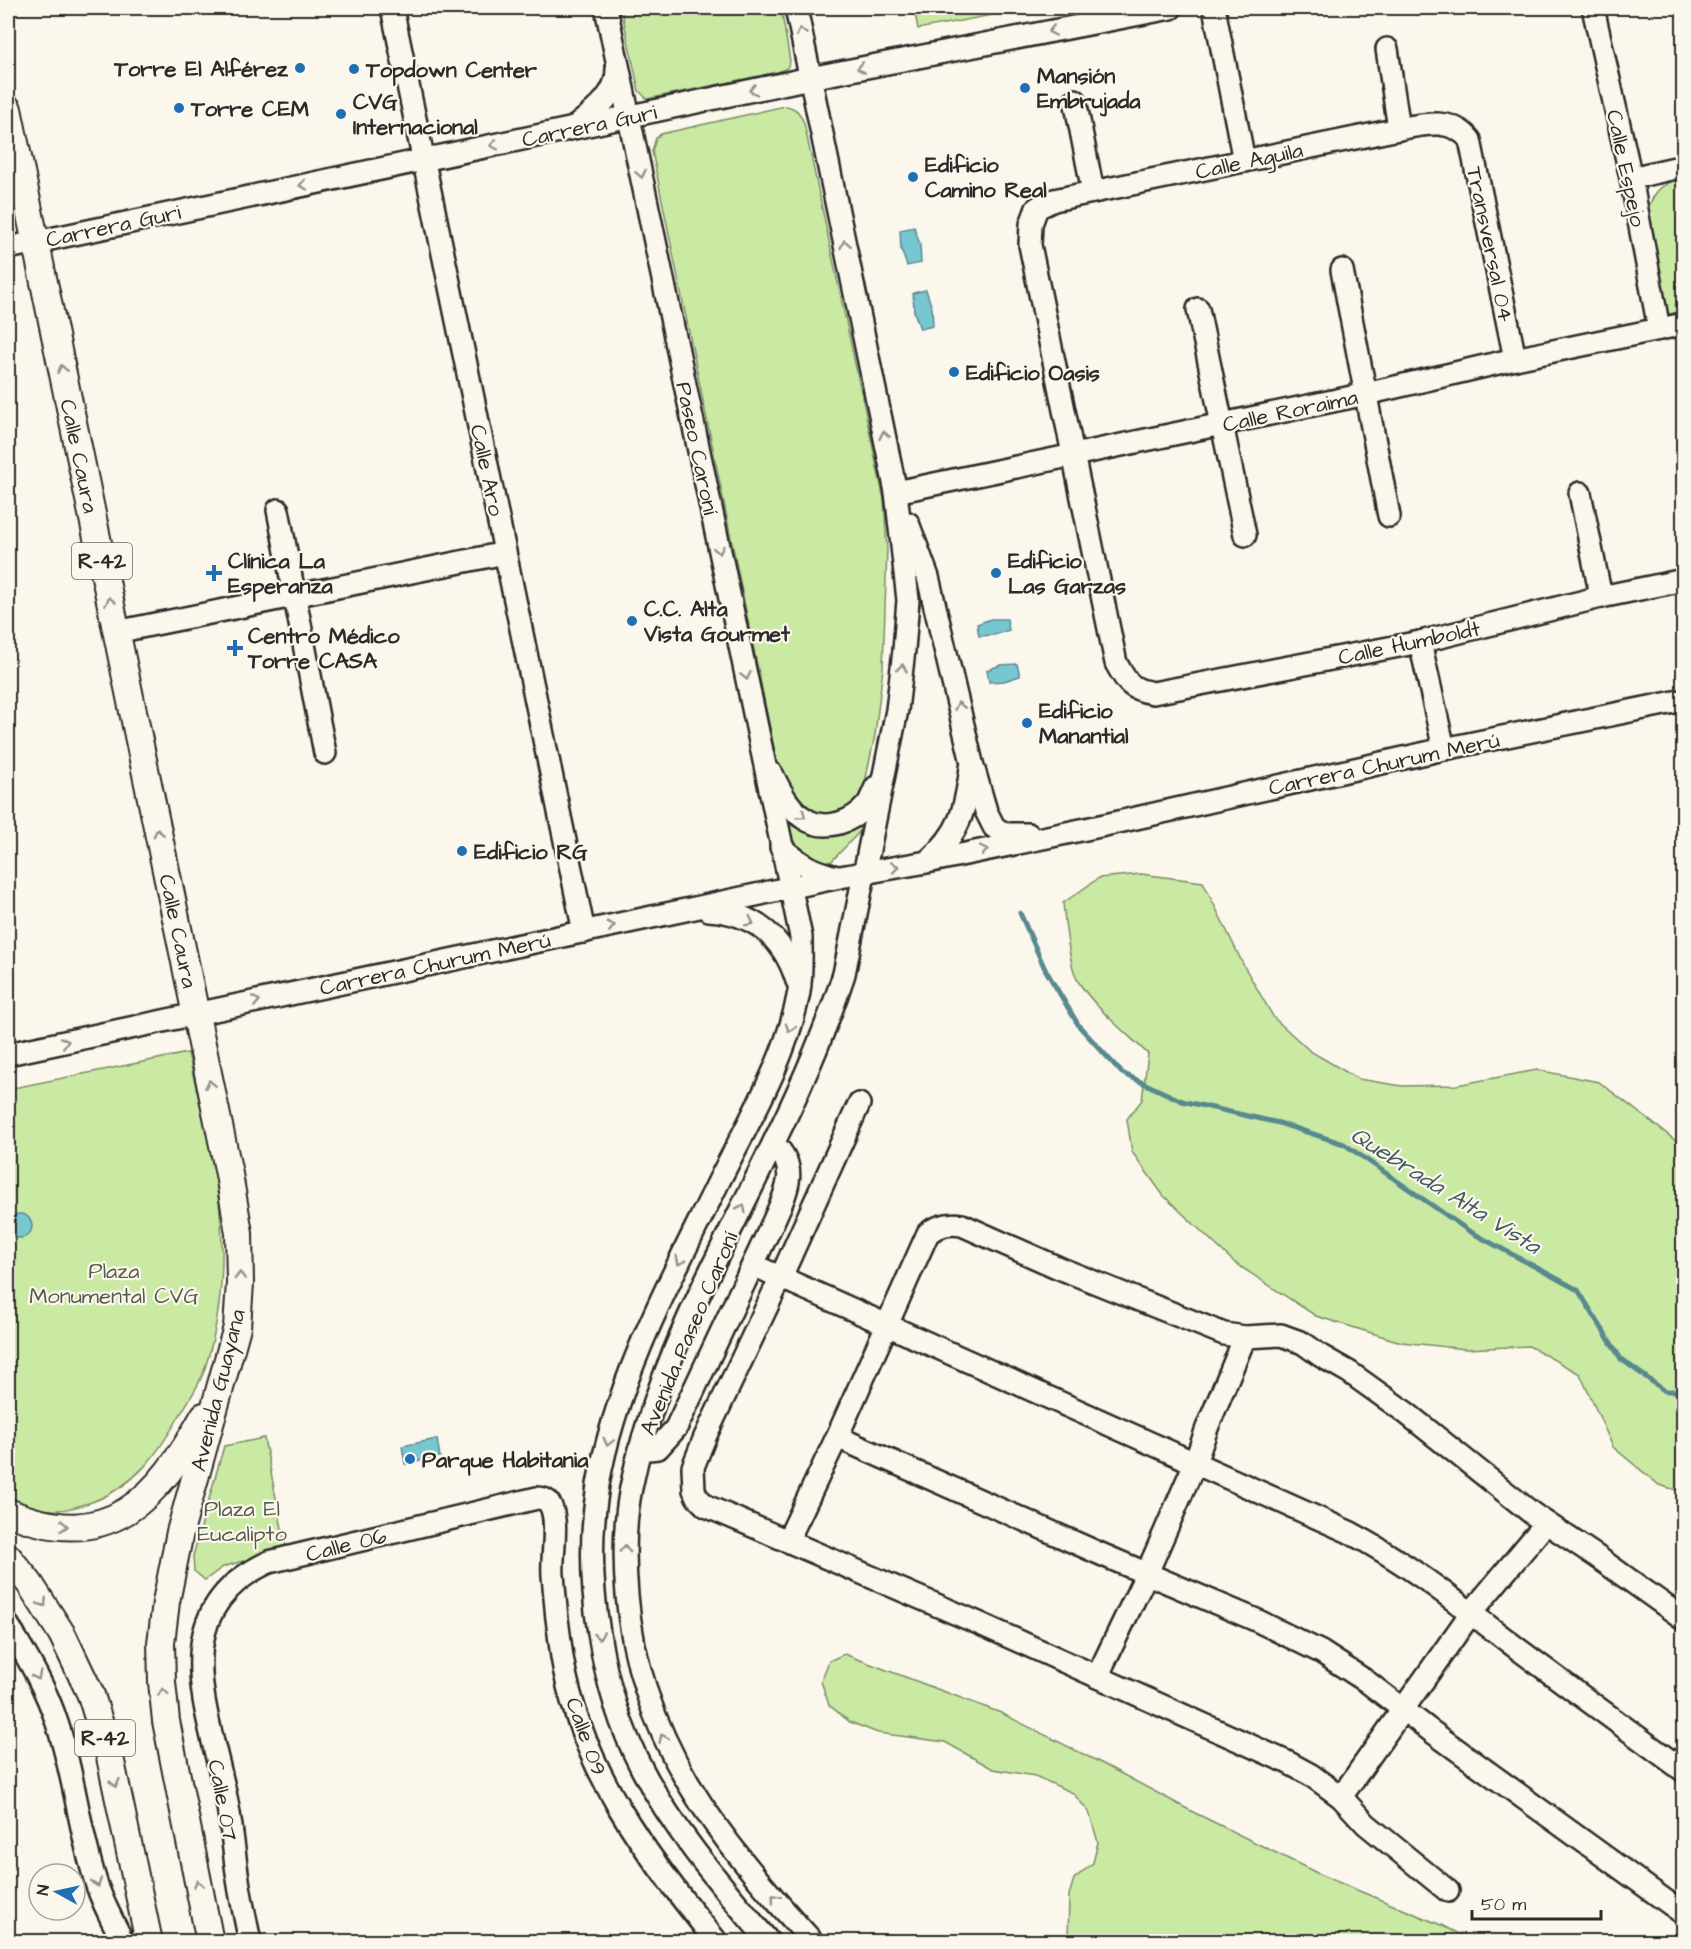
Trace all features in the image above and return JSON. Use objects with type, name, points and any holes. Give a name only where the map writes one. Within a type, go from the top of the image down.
[{"type":"main road","name":"Calle Caura","points":[[8,109],[196,1014]]},
{"type":"main road","name":"Avenida Guayana","points":[[196,1014],[239,1233],[240,1283],[237,1327],[180,1532],[166,1602],[161,1643],[166,1721],[210,1941]]},
{"type":"main road","points":[[8,1512],[32,1521],[56,1526],[78,1527],[118,1516],[138,1504],[155,1488],[177,1461],[223,1382]]},
{"type":"main road","name":"R-42","points":[[8,1557],[30,1584],[62,1634],[91,1695],[110,1757],[149,1941]]},
{"type":"street","name":"Calle Aro","points":[[392,8],[584,932]]},
{"type":"street","name":"Paseo Caroní","points":[[606,8],[790,888]]},
{"type":"street","points":[[796,8],[896,492],[908,600],[897,710],[863,873]]},
{"type":"street","name":"Carrera Guri","points":[[8,248],[810,78],[1171,8]]},
{"type":"street","points":[[1214,8],[1244,160]]},
{"type":"street","name":"Calle Espejo","points":[[1593,8],[1630,178],[1659,329]]},
{"type":"street","points":[[1387,49],[1399,129]]},
{"type":"street","points":[[572,129],[603,103],[612,90],[617,73],[616,52]]},
{"type":"street","points":[[1075,100],[1093,192]]},
{"type":"street","name":"Calle Aguila","points":[[1073,454],[1030,245],[1031,224],[1037,208],[1054,200],[1430,122],[1446,124],[1463,131]]},
{"type":"street","name":"Transversal 04","points":[[1463,131],[1470,140],[1515,359]]},
{"type":"street","points":[[1630,178],[1683,166]]},
{"type":"street","points":[[1342,270],[1389,516]]},
{"type":"street","points":[[1198,309],[1245,535]]},
{"type":"street","name":"Calle Roraima","points":[[896,492],[1366,394],[1515,359],[1683,324]]},
{"type":"street","name":"Calle Humboldt","points":[[1073,454],[1116,663],[1125,680],[1138,691],[1153,693],[1420,642],[1601,597],[1679,581]]},
{"type":"street","points":[[896,492],[928,577],[972,763],[986,811],[994,827],[1007,834],[1086,829]]},
{"type":"street","points":[[1580,493],[1601,597]]},
{"type":"street","points":[[278,510],[325,753]]},
{"type":"street","points":[[116,632],[505,554]]},
{"type":"street","points":[[1420,642],[1444,749]]},
{"type":"street","name":"Carrera Churum Merú","points":[[8,1054],[840,877],[927,862],[1086,829],[1444,749],[1683,700]]},
{"type":"street","points":[[760,749],[786,800],[805,819],[823,824],[837,825],[859,813],[869,803],[886,767]]},
{"type":"street","points":[[927,862],[950,840],[964,810],[972,763]]},
{"type":"street","points":[[781,847],[812,870],[840,877]]},
{"type":"street","name":"Avenida Paseo Caroní","points":[[813,1941],[729,1844],[670,1754],[643,1686],[633,1646],[625,1570],[626,1530],[630,1490],[650,1413],[686,1324],[793,1104],[831,1014],[853,936],[863,873]]},
{"type":"street","name":"Avenida Paseo Caroní","points":[[769,1941],[704,1864],[642,1769],[625,1732],[612,1695],[602,1653],[592,1570],[598,1485],[620,1402],[676,1268],[764,1090],[785,1042],[800,989],[802,965],[801,937],[790,888]]},
{"type":"street","points":[[693,909],[731,913],[754,923],[784,948],[792,963],[800,989]]},
{"type":"street","points":[[858,1104],[781,1277],[705,1437],[693,1467],[694,1490],[706,1506],[976,1622],[1287,1762],[1311,1775],[1341,1797],[1366,1824],[1448,1891]]},
{"type":"street","points":[[639,1450],[658,1448],[676,1428],[781,1204],[789,1180],[787,1163],[774,1144]]},
{"type":"street","points":[[788,1540],[837,1437],[928,1233],[940,1226],[955,1224],[1224,1334],[1245,1337],[1281,1335],[1304,1343],[1405,1412],[1468,1464],[1546,1523],[1683,1619]]},
{"type":"street","points":[[753,1265],[1373,1544],[1416,1571],[1683,1771]]},
{"type":"street","points":[[1097,1677],[1195,1463],[1245,1337]]},
{"type":"street","points":[[837,1437],[1289,1635],[1344,1666],[1683,1914]]},
{"type":"street","name":"Calle 06","points":[[201,1658],[207,1621],[214,1605],[237,1580],[251,1570],[269,1562],[527,1499],[545,1499]]},
{"type":"street","name":"Calle 09","points":[[545,1499],[549,1503],[554,1524],[552,1572],[562,1661],[573,1706],[588,1747],[606,1788],[630,1827],[672,1889],[717,1941]]},
{"type":"street","points":[[1341,1797],[1471,1613],[1546,1523]]},
{"type":"street","points":[[8,1625],[32,1664],[54,1714],[68,1761],[95,1879],[123,1941]]},
{"type":"street","name":"Calle 07","points":[[201,1658],[200,1685],[228,1804],[238,1880],[250,1941]]},
{"type":"green space","points":[[621,8],[781,8],[790,61],[787,68],[778,72],[647,99],[639,91]]},
{"type":"green space","points":[[914,8],[1014,8],[1014,11],[918,29]]},
{"type":"green space","points":[[785,106],[797,111],[804,123],[884,500],[887,548],[883,668],[875,735],[865,782],[858,798],[843,811],[830,816],[814,816],[782,787],[652,151],[656,138],[661,134]]},
{"type":"green space","points":[[1683,178],[1683,311],[1665,315],[1648,209],[1661,188]]},
{"type":"green space","points":[[782,821],[806,832],[820,834],[862,824],[860,831],[825,866],[794,847]]},
{"type":"green space","points":[[1141,874],[1203,882],[1244,966],[1274,1018],[1310,1051],[1358,1079],[1402,1086],[1457,1085],[1537,1070],[1599,1082],[1683,1145],[1683,1492],[1659,1485],[1613,1447],[1580,1374],[1529,1346],[1466,1349],[1401,1342],[1316,1316],[1235,1263],[1163,1195],[1132,1152],[1127,1119],[1142,1100],[1148,1054],[1101,1010],[1078,981],[1070,955],[1063,903],[1099,878]]},
{"type":"green space","name":"Plaza Monumental CVG","points":[[188,1053],[214,1170],[221,1217],[222,1274],[219,1306],[213,1339],[202,1377],[154,1456],[121,1487],[92,1502],[62,1510],[41,1509],[8,1501],[8,1089]]},
{"type":"green space","name":"Plaza El Eucalipto","points":[[264,1438],[286,1548],[223,1567],[205,1580],[194,1571],[193,1556],[224,1446]]},
{"type":"green space","points":[[844,1654],[1001,1713],[1321,1875],[1441,1925],[1472,1941],[1068,1941],[1069,1895],[1074,1879],[1093,1863],[1098,1842],[1089,1812],[1073,1793],[1035,1776],[993,1769],[945,1742],[878,1733],[850,1722],[829,1705],[821,1681],[829,1661]]},
{"type":"water","points":[[914,227],[920,245],[921,263],[907,266],[901,249],[900,230]]},
{"type":"water","points":[[926,290],[932,308],[933,326],[920,329],[914,311],[913,293]]},
{"type":"water","points":[[991,619],[1007,619],[1009,630],[994,635],[979,636],[977,624]]},
{"type":"water","points":[[1017,664],[1020,676],[1004,681],[989,682],[987,670],[1001,665]]},
{"type":"water","points":[[20,1214],[29,1217],[32,1226],[29,1235],[20,1238],[11,1235],[8,1226],[11,1217]]},
{"type":"water","points":[[437,1439],[440,1457],[405,1464],[402,1446]]},
{"type":"waterway","name":"Quebrada Alta Vista","points":[[1020,913],[1045,969],[1079,1026],[1122,1073],[1182,1101],[1279,1123],[1344,1144],[1469,1231],[1578,1290],[1621,1359],[1665,1391],[1684,1391]]},
{"type":"place","name":"Torre El Alférez","points":[[300,68]]},
{"type":"place","name":"Topdown Center","points":[[354,69]]},
{"type":"place","name":"Mansión Embrujada","points":[[1025,88]]},
{"type":"place","name":"Torre CEM","points":[[179,108]]},
{"type":"place","name":"CVG Internacional","points":[[341,114]]},
{"type":"place","name":"Edificio Camino Real","points":[[913,177]]},
{"type":"place","name":"Edificio Oasis","points":[[954,372]]},
{"type":"place","name":"Clínica La Esperanza","points":[[214,573]]},
{"type":"place","name":"Edificio Las Garzas","points":[[996,573]]},
{"type":"place","name":"C.C. Alta Vista Gourmet","points":[[632,621]]},
{"type":"place","name":"Centro Médico Torre CASA","points":[[235,648]]},
{"type":"place","name":"Edificio Manantial","points":[[1027,723]]},
{"type":"place","name":"Edificio RG","points":[[462,851]]},
{"type":"place","name":"Parque Habitania","points":[[410,1459]]}]
